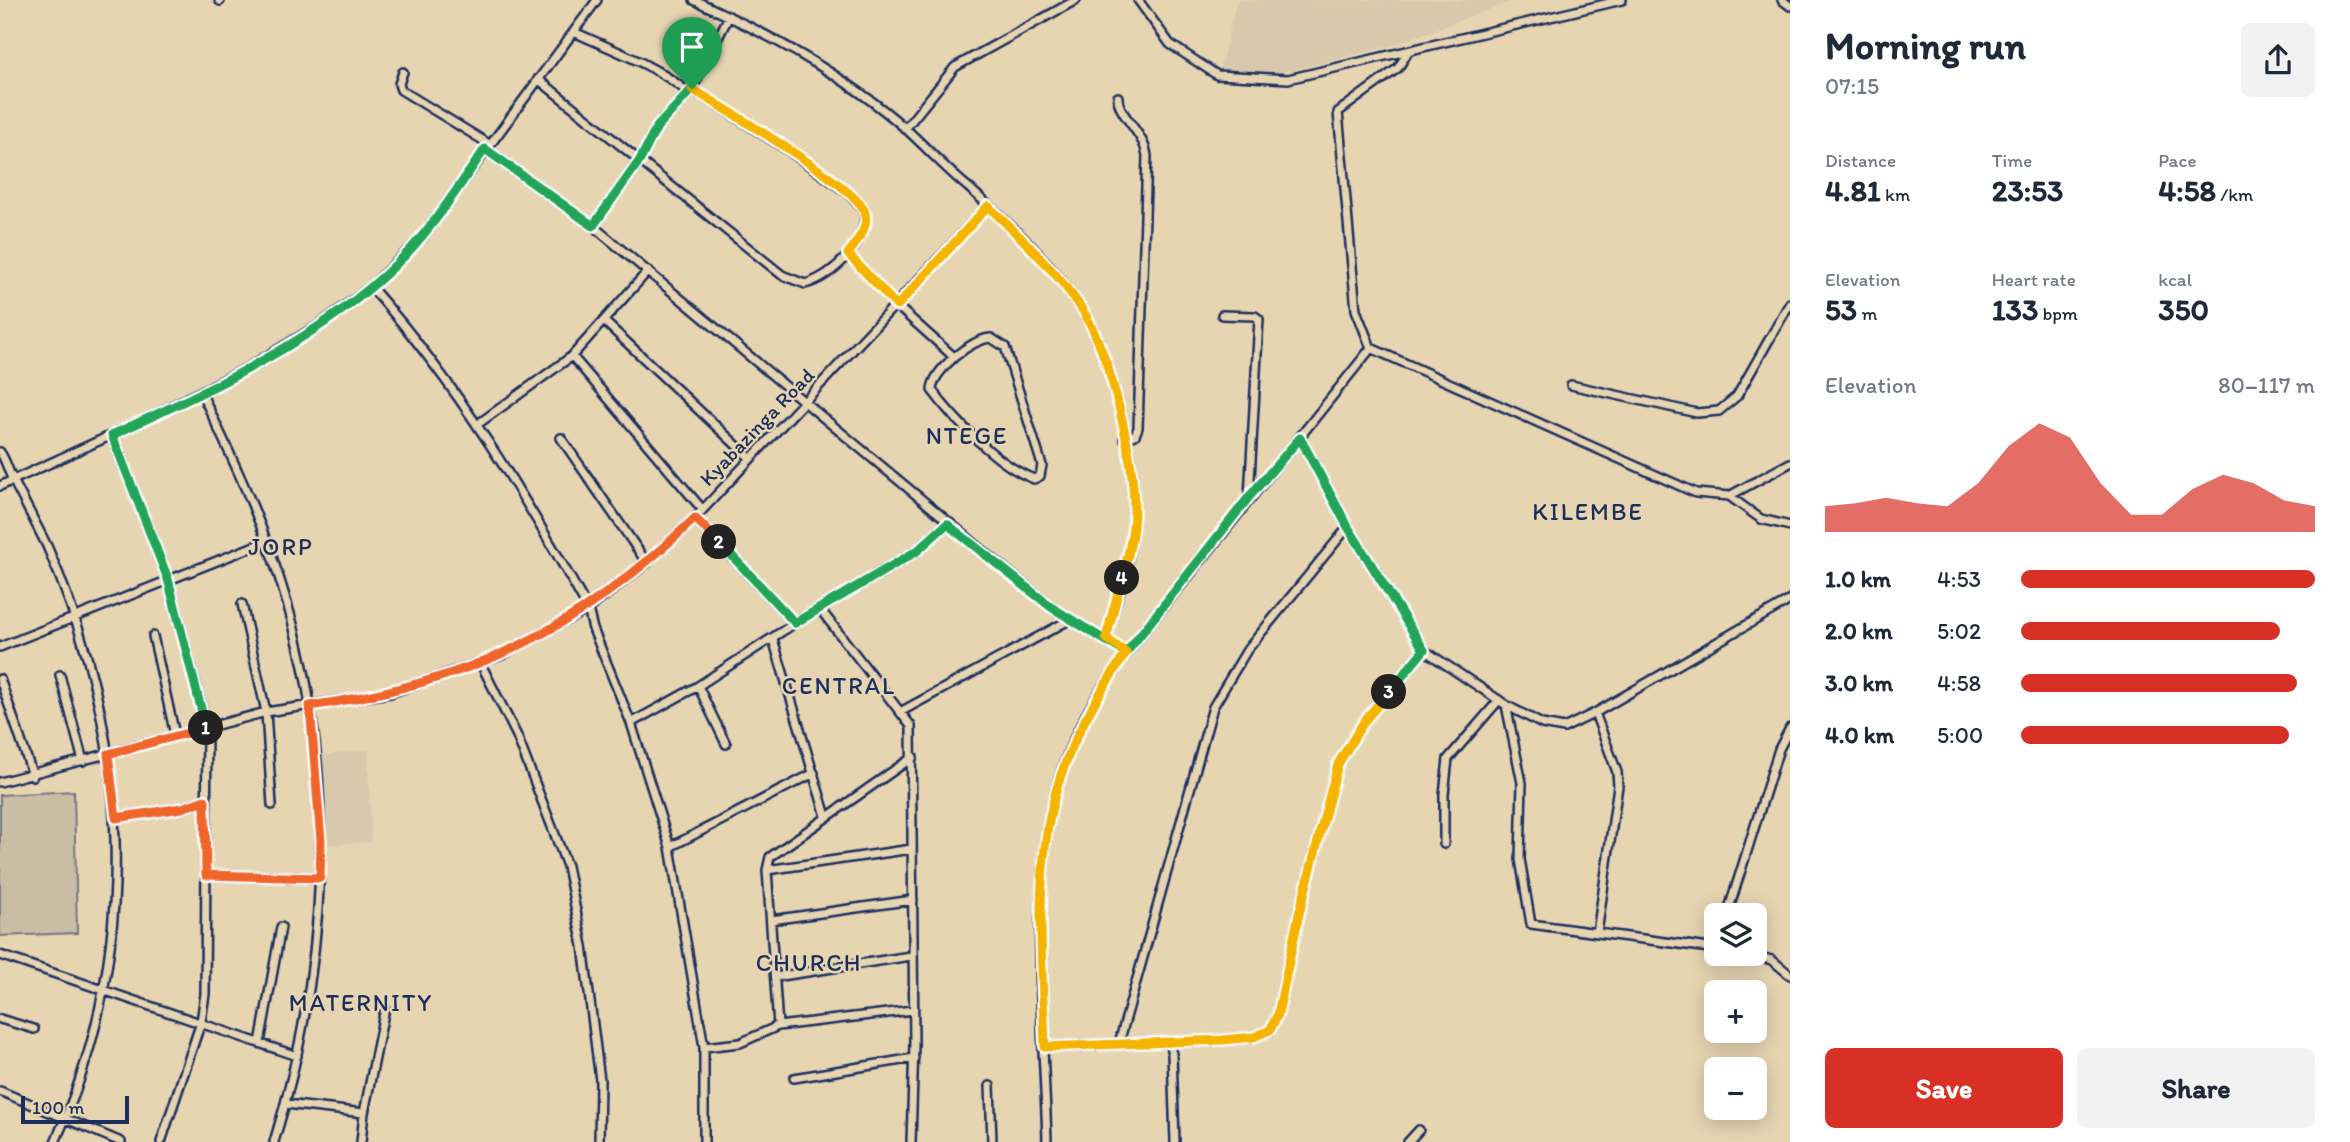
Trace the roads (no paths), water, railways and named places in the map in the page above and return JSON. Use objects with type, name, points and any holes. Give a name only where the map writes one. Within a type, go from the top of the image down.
[{"type":"street","points":[[0,486],[201,392],[316,327],[371,287],[423,236],[597,0]]},
{"type":"street","points":[[694,0],[729,16],[839,81],[905,129],[1044,261],[1082,310],[1102,351],[1120,406],[1134,509],[1129,550],[1106,638]]},
{"type":"street","points":[[905,129],[961,63],[1076,0]]},
{"type":"street","points":[[1138,0],[1175,49],[1217,75],[1288,79],[1622,0]]},
{"type":"street","points":[[1782,0],[1790,6]]},
{"type":"street","points":[[593,226],[640,160],[657,127],[690,91],[729,16]]},
{"type":"street","points":[[538,79],[794,282],[813,282],[848,254],[864,230],[866,218],[857,201],[791,152],[657,68],[630,59],[574,32]]},
{"type":"street","points":[[1408,52],[1389,75],[1338,112],[1356,310],[1371,348],[1696,493],[1729,496],[1761,519],[1790,526]]},
{"type":"street","points":[[403,72],[399,84],[401,90],[487,147],[593,226],[805,401],[947,524],[1051,607],[1106,638],[1126,653]]},
{"type":"street","points":[[1118,97],[1118,104],[1144,140],[1147,156],[1138,428],[1135,435],[1125,439]]},
{"type":"street","name":"Kyabazinga Road","points":[[0,782],[33,776],[266,712],[390,693],[481,664],[588,609],[647,563],[695,518],[897,306],[988,206]]},
{"type":"street","points":[[848,254],[897,306],[954,358]]},
{"type":"street","points":[[478,424],[572,356],[648,271]]},
{"type":"street","points":[[371,287],[411,333],[478,424],[588,609],[593,629],[631,723],[670,847],[704,1047],[704,1142]]},
{"type":"street","points":[[1571,385],[1697,412],[1719,411],[1737,396],[1790,303]]},
{"type":"street","points":[[1222,314],[1255,316],[1259,319],[1249,497]]},
{"type":"street","points":[[605,321],[750,458]]},
{"type":"street","points":[[983,338],[991,338],[1005,347],[1042,465],[1040,476],[1034,479],[1019,473],[975,436],[933,393],[932,385],[954,358],[983,338]]},
{"type":"street","points":[[1047,1142],[1042,923],[1051,818],[1059,778],[1073,743],[1126,653],[1371,348]]},
{"type":"street","points":[[572,356],[702,509]]},
{"type":"street","points":[[201,392],[267,541],[288,605],[310,706],[321,841],[317,941],[297,1056],[274,1142]]},
{"type":"street","points":[[112,435],[168,579],[206,728],[208,964],[201,1022],[161,1142]]},
{"type":"street","points":[[561,438],[647,563]]},
{"type":"street","points":[[1300,438],[1348,527],[1424,650],[1503,703],[1554,728],[1564,727],[1595,713],[1790,600]]},
{"type":"street","points":[[0,452],[27,502],[76,617],[98,696],[116,818],[116,885],[102,989],[86,1069],[55,1142]]},
{"type":"street","points":[[1729,496],[1790,463]]},
{"type":"street","points":[[695,518],[795,623]]},
{"type":"street","points":[[631,723],[698,686],[795,623],[917,551],[947,524]]},
{"type":"street","points":[[1119,1043],[1213,706],[1247,650],[1348,527]]},
{"type":"street","points":[[0,647],[267,541]]},
{"type":"street","points":[[242,604],[266,712],[272,805]]},
{"type":"street","points":[[820,609],[902,710],[911,726],[914,1058],[911,1142]]},
{"type":"street","points":[[902,710],[1071,619]]},
{"type":"street","points":[[153,636],[176,736]]},
{"type":"street","points":[[773,639],[826,816]]},
{"type":"street","points":[[1045,1047],[1254,1037],[1270,1030],[1278,1014],[1299,914],[1338,764],[1365,720],[1424,650]]},
{"type":"street","points":[[481,664],[517,736],[567,866],[583,946],[597,1054],[599,1142]]},
{"type":"street","points":[[60,675],[83,761]]},
{"type":"street","points":[[0,679],[33,776]]},
{"type":"street","points":[[698,686],[726,744]]},
{"type":"street","points":[[1444,844],[1444,794],[1448,760],[1503,703]]},
{"type":"street","points":[[1503,703],[1522,783],[1520,859],[1531,924],[1704,947]]},
{"type":"street","points":[[1595,713],[1612,755],[1618,786],[1597,933]]},
{"type":"street","points":[[1731,903],[1779,749],[1790,728]]},
{"type":"street","points":[[778,1026],[767,870],[770,857],[913,757]]},
{"type":"street","points":[[670,847],[814,773]]},
{"type":"street","points":[[116,818],[182,808],[205,800]]},
{"type":"street","points":[[767,870],[912,849]]},
{"type":"street","points":[[206,875],[320,878]]},
{"type":"street","points":[[771,920],[913,900]]},
{"type":"street","points":[[260,1043],[281,927]]},
{"type":"street","points":[[0,955],[297,1056]]},
{"type":"street","points":[[775,976],[911,956]]},
{"type":"street","points":[[1767,959],[1790,975]]},
{"type":"street","points":[[361,1142],[364,1113],[386,1008]]},
{"type":"street","points":[[704,1047],[740,1043],[778,1026],[913,1010]]},
{"type":"street","points":[[0,1019],[34,1029]]},
{"type":"street","points":[[1168,1043],[1172,1054],[1175,1142]]},
{"type":"street","points":[[794,1078],[914,1058]]},
{"type":"street","points":[[989,1086],[992,1142]]},
{"type":"street","points":[[0,1091],[121,1142]]},
{"type":"street","points":[[286,1104],[364,1113]]},
{"type":"street","points":[[1408,1142],[1419,1130]]},
{"type":"district","name":"NTEGE","points":[[967,436]]},
{"type":"district","name":"KILEMBE","points":[[1588,512]]},
{"type":"district","name":"JORP","points":[[281,547]]},
{"type":"district","name":"CENTRAL","points":[[839,686]]},
{"type":"district","name":"CHURCH","points":[[809,963]]},
{"type":"district","name":"MATERNITY","points":[[361,1003]]}]
